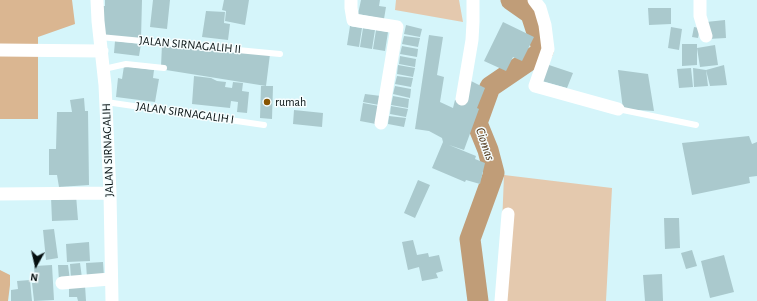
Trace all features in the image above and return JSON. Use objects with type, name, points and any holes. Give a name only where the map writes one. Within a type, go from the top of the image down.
[{"type":"street","name":"JALAN SIRNAGALIH","points":[[97,0],[106,102],[110,193],[110,279],[112,301]]},
{"type":"street","points":[[351,0],[353,20],[397,27],[380,123]]},
{"type":"street","points":[[462,99],[472,40],[473,0]]},
{"type":"street","points":[[534,0],[540,8],[545,25],[548,49],[535,86],[618,109]]},
{"type":"street","points":[[700,0],[700,16],[706,36]]},
{"type":"street","points":[[0,50],[102,50]]},
{"type":"street","points":[[0,194],[110,193]]},
{"type":"street","points":[[501,301],[508,214]]},
{"type":"street","points":[[62,283],[110,279]]},
{"type":"lane","name":"JALAN SIRNAGALIH II","points":[[100,37],[280,54]]},
{"type":"lane","points":[[104,69],[126,64],[164,68]]},
{"type":"lane","name":"JALAN SIRNAGALIH I","points":[[106,102],[264,125]]},
{"type":"lane","points":[[618,109],[696,125]]},
{"type":"shaded area","points":[[0,0],[72,0],[75,24],[38,37],[38,119],[0,119]]},
{"type":"shaded area","points":[[396,0],[459,0],[463,22],[395,10]]},
{"type":"shaded area","points":[[504,175],[612,188],[606,301],[499,301]]},
{"type":"shaded area","points":[[0,270],[10,275],[8,301],[0,301]]},
{"type":"building","points":[[105,0],[142,0],[141,39],[102,36],[102,6],[105,6]]},
{"type":"building","points":[[153,0],[170,0],[167,29],[150,27]]},
{"type":"building","points":[[224,0],[249,0],[245,25],[225,21],[226,11],[222,10]]},
{"type":"building","points":[[361,0],[380,0],[379,6],[386,7],[384,19],[358,14]]},
{"type":"building","points":[[648,8],[671,8],[671,24],[649,25]]},
{"type":"building","points":[[206,11],[225,12],[224,23],[230,24],[228,40],[202,37]]},
{"type":"building","points":[[725,20],[726,38],[708,39],[706,22]]},
{"type":"building","points":[[503,22],[534,37],[522,61],[513,57],[506,71],[484,61]]},
{"type":"building","points":[[406,25],[422,29],[420,37],[404,34]]},
{"type":"building","points":[[350,26],[362,28],[359,47],[347,45]]},
{"type":"building","points":[[671,27],[682,29],[679,50],[668,48]]},
{"type":"building","points":[[694,27],[700,28],[698,38],[692,37]]},
{"type":"building","points":[[363,28],[375,30],[372,49],[360,47]]},
{"type":"building","points":[[376,30],[388,32],[385,51],[373,49]]},
{"type":"building","points":[[429,35],[443,37],[437,75],[444,77],[440,102],[453,108],[455,100],[463,103],[469,80],[485,88],[464,150],[449,145],[476,156],[475,159],[485,163],[480,184],[466,180],[465,182],[432,168],[443,142],[442,138],[429,131],[415,129]]},
{"type":"building","points":[[404,36],[420,38],[418,47],[402,44]]},
{"type":"building","points":[[115,41],[141,44],[139,56],[114,53]]},
{"type":"building","points":[[162,44],[270,54],[266,86],[166,70],[167,68],[161,67]]},
{"type":"building","points":[[682,44],[697,44],[697,65],[682,66]]},
{"type":"building","points":[[715,45],[718,65],[700,67],[697,48]]},
{"type":"building","points":[[402,46],[418,49],[417,57],[400,54]]},
{"type":"building","points":[[400,56],[416,59],[415,67],[399,64]]},
{"type":"building","points":[[546,64],[573,73],[567,88],[542,81]]},
{"type":"building","points":[[398,65],[415,68],[413,77],[397,74]]},
{"type":"building","points":[[724,65],[727,85],[710,86],[706,70]]},
{"type":"building","points":[[124,66],[154,70],[153,78],[159,79],[155,102],[116,97],[118,78],[122,79]]},
{"type":"building","points":[[691,68],[693,87],[679,88],[677,69]]},
{"type":"building","points":[[693,68],[706,70],[708,86],[694,87]]},
{"type":"building","points":[[618,70],[648,74],[654,111],[623,109]]},
{"type":"building","points":[[194,76],[226,82],[225,87],[232,88],[233,82],[243,83],[242,91],[249,92],[247,113],[237,112],[238,102],[231,101],[230,108],[192,104]]},
{"type":"building","points":[[397,76],[413,78],[411,87],[395,84]]},
{"type":"building","name":"rumah","points":[[261,86],[273,86],[272,119],[260,118]]},
{"type":"building","points":[[395,86],[411,89],[410,98],[393,94]]},
{"type":"building","points":[[365,94],[381,96],[379,105],[363,102]]},
{"type":"building","points":[[393,96],[409,99],[408,108],[391,105]]},
{"type":"building","points":[[84,98],[85,111],[88,111],[89,185],[59,187],[57,175],[49,175],[49,149],[56,149],[57,112],[72,112],[70,100]]},
{"type":"building","points":[[363,103],[379,106],[376,124],[360,121]]},
{"type":"building","points":[[391,106],[408,109],[406,117],[390,114]]},
{"type":"building","points":[[294,110],[323,113],[322,127],[293,124]]},
{"type":"building","points":[[389,116],[406,118],[404,127],[388,124]]},
{"type":"building","points":[[749,136],[752,144],[757,142],[757,176],[749,177],[750,183],[692,195],[682,143]]},
{"type":"building","points":[[418,180],[430,185],[415,218],[404,213]]},
{"type":"building","points":[[76,195],[78,220],[52,221],[51,197]]},
{"type":"building","points":[[664,218],[679,218],[680,248],[665,249]]},
{"type":"building","points":[[54,229],[58,258],[46,260],[43,230]]},
{"type":"building","points":[[413,240],[417,255],[428,253],[429,257],[439,255],[443,271],[436,273],[438,278],[422,281],[419,267],[408,270],[402,242]]},
{"type":"building","points":[[89,242],[90,261],[67,262],[66,244]]},
{"type":"building","points":[[692,250],[697,266],[686,269],[681,253]]},
{"type":"building","points":[[724,255],[734,292],[710,298],[701,261]]},
{"type":"building","points":[[103,262],[104,277],[87,278],[86,263]]},
{"type":"building","points":[[80,263],[82,278],[71,279],[70,264]]},
{"type":"building","points":[[52,265],[54,300],[34,301],[32,283],[35,283],[34,266]]},
{"type":"building","points":[[58,265],[68,265],[70,280],[59,281]]},
{"type":"building","points":[[662,274],[663,301],[645,301],[643,275]]},
{"type":"building","points":[[30,280],[32,301],[11,301],[11,290],[18,289],[17,281]]},
{"type":"building","points":[[85,285],[86,301],[78,301],[77,297],[69,297],[69,286]]},
{"type":"waterway","name":"Ciomas","points":[[478,301],[470,239],[494,173],[488,150],[477,123],[490,87],[543,51],[531,14],[511,0]]},
{"type":"place","name":"rumah","points":[[267,102]]}]
